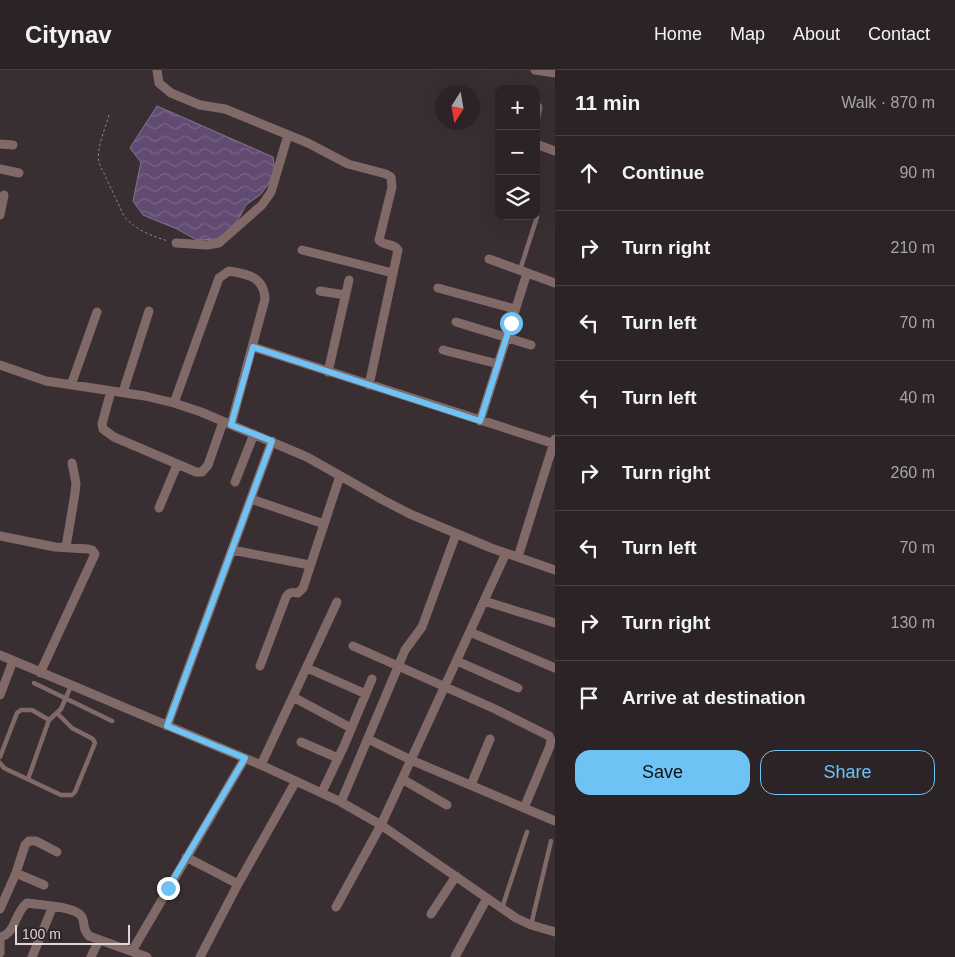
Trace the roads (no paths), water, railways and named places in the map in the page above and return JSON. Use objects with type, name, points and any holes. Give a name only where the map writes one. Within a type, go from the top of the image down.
[{"type":"street","points":[[158,70],[158,83],[171,93],[200,105],[225,109],[320,149],[348,164],[391,177],[392,187],[379,240],[382,243],[397,248],[369,385]]},
{"type":"street","points":[[535,70],[555,74]]},
{"type":"street","points":[[176,243],[207,245],[219,243],[262,206],[271,192],[288,135]]},
{"type":"street","points":[[0,144],[12,146]]},
{"type":"street","points":[[540,145],[555,151]]},
{"type":"street","points":[[0,169],[19,173]]},
{"type":"street","points":[[0,215],[4,194]]},
{"type":"street","points":[[302,250],[393,273]]},
{"type":"street","points":[[490,259],[555,282]]},
{"type":"street","points":[[112,391],[102,424],[107,433],[177,465],[196,472],[205,470],[227,423],[253,347],[265,300],[264,289],[258,281],[247,274],[229,271],[219,278],[174,403]]},
{"type":"street","points":[[480,421],[515,309],[524,272]]},
{"type":"street","points":[[328,372],[349,280]]},
{"type":"street","points":[[438,288],[515,309]]},
{"type":"street","points":[[320,291],[345,296]]},
{"type":"street","points":[[123,392],[149,311]]},
{"type":"street","points":[[71,385],[97,312]]},
{"type":"street","points":[[456,322],[531,345]]},
{"type":"street","points":[[253,347],[480,421],[555,442],[518,557]]},
{"type":"street","points":[[443,350],[498,364]]},
{"type":"street","points":[[0,365],[46,381],[123,392],[174,403],[272,441],[307,457],[396,507],[456,534],[555,570]]},
{"type":"street","points":[[235,482],[254,434]]},
{"type":"street","points":[[167,726],[272,441]]},
{"type":"street","points":[[66,547],[76,483],[72,463]]},
{"type":"street","points":[[159,508],[177,465]]},
{"type":"street","points":[[260,666],[286,597],[292,592],[298,593],[303,588],[340,476]]},
{"type":"street","points":[[251,499],[324,524]]},
{"type":"street","points":[[341,802],[405,650],[422,627],[456,534]]},
{"type":"street","points":[[0,536],[55,547],[88,549],[92,550],[95,554],[40,673]]},
{"type":"street","points":[[232,550],[310,565]]},
{"type":"street","points":[[336,907],[381,825],[506,553]]},
{"type":"street","points":[[484,601],[555,623]]},
{"type":"street","points":[[261,765],[337,602]]},
{"type":"street","points":[[470,632],[555,668]]},
{"type":"street","points":[[353,646],[495,709],[549,736],[551,740],[547,756],[524,808]]},
{"type":"street","points":[[0,655],[322,792],[381,825],[516,918],[555,932]]},
{"type":"street","points":[[0,695],[13,661]]},
{"type":"street","points":[[456,661],[518,688]]},
{"type":"street","points":[[307,668],[366,694]]},
{"type":"street","points":[[322,792],[372,679]]},
{"type":"street","points":[[293,697],[351,728]]},
{"type":"street","points":[[368,739],[411,760],[555,822]]},
{"type":"street","points":[[471,785],[490,739]]},
{"type":"street","points":[[301,742],[338,758]]},
{"type":"street","points":[[132,951],[245,758]]},
{"type":"street","points":[[402,779],[447,805]]},
{"type":"street","points":[[200,957],[238,884],[296,781]]},
{"type":"street","points":[[0,909],[16,873],[25,844],[28,841],[32,840],[57,852]]},
{"type":"street","points":[[186,857],[238,884]]},
{"type":"street","points":[[16,873],[44,885]]},
{"type":"street","points":[[431,914],[456,876]]},
{"type":"street","points":[[455,957],[487,898]]},
{"type":"street","points":[[0,953],[0,938],[10,932],[18,912],[27,903],[53,906],[77,913],[82,917],[84,930],[89,936],[147,957]]},
{"type":"street","points":[[32,957],[53,906]]},
{"type":"street","points":[[91,957],[99,940]]},
{"type":"lane","points":[[524,272],[537,220]]},
{"type":"lane","points":[[34,683],[112,721]]},
{"type":"lane","points":[[28,780],[49,720],[61,709],[71,686]]},
{"type":"lane","points":[[0,757],[17,713],[21,710],[32,710],[49,720]]},
{"type":"lane","points":[[0,763],[4,768],[61,795],[72,795],[76,792],[95,743],[94,739],[72,728],[57,713]]},
{"type":"lane","points":[[502,908],[527,832]]},
{"type":"lane","points":[[532,925],[550,841]]},
{"type":"water","points":[[157,106],[273,157],[275,174],[261,194],[246,205],[230,229],[217,239],[197,240],[177,229],[143,215],[133,201],[141,162],[130,148]]}]
